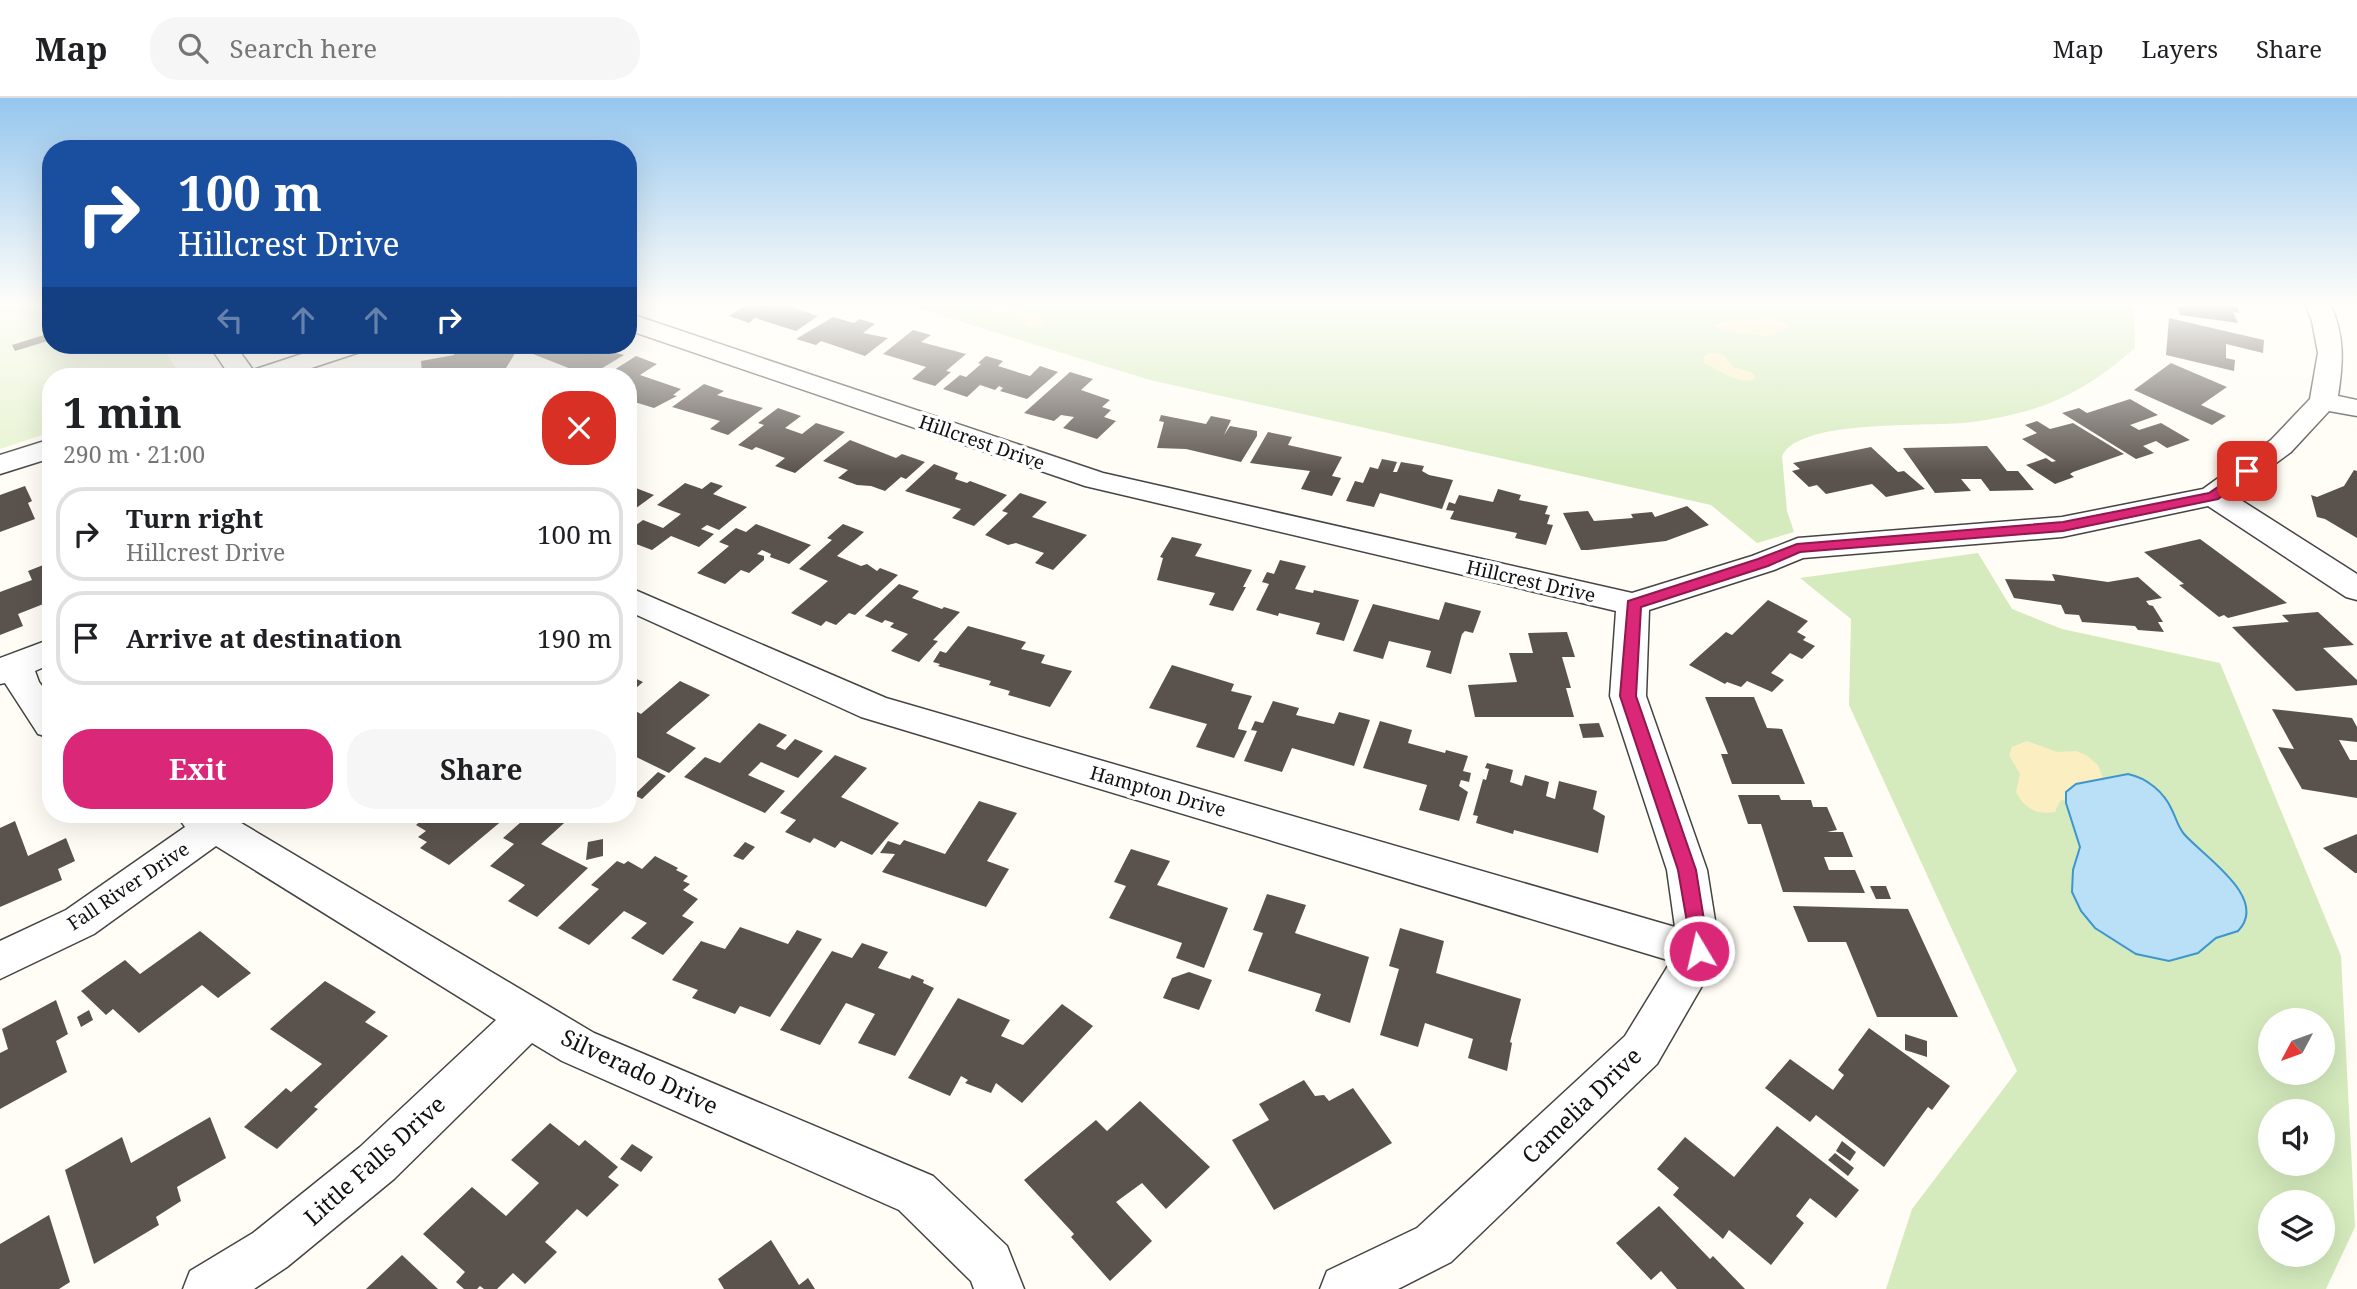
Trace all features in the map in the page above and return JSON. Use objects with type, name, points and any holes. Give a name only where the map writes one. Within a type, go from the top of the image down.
[{"type":"street","points":[[286,368],[305,362]]},
{"type":"street","name":"Hillcrest Drive","points":[[747,362],[1095,480],[1633,604]]},
{"type":"street","points":[[1699,951],[1687,870],[1628,696],[1633,604],[1763,562],[1797,548],[2063,527],[2213,496],[2281,446],[2323,401],[2330,362]]},
{"type":"street","points":[[2323,401],[2357,408]]},
{"type":"street","points":[[0,465],[42,451]]},
{"type":"street","points":[[2213,496],[2357,589]]},
{"type":"street","name":"Hampton Drive","points":[[637,602],[874,708],[1699,951]]},
{"type":"street","points":[[42,655],[8,669],[42,712]]},
{"type":"street","name":"Fall River Drive","points":[[0,961],[80,922],[201,823]]},
{"type":"street","name":"Silverado Drive","points":[[210,823],[578,1047],[916,1193],[989,1264],[999,1289]]},
{"type":"street","name":"Camelia Drive","points":[[1345,1289],[1434,1245],[1641,1050],[1699,951]]},
{"type":"street","name":"Little Falls Drive","points":[[208,1289],[270,1250],[377,1163],[529,1017]]},
{"type":"green space","points":[[0,362],[172,362],[176,368],[42,368],[42,435],[0,449]]},
{"type":"green space","points":[[1090,362],[2118,362],[2082,387],[2058,400],[2028,411],[1953,424],[1840,430],[1814,435],[1794,444],[1782,456],[1787,511],[1794,532],[1757,543],[1711,505],[1150,380]]},
{"type":"green space","points":[[1978,553],[2012,609],[2062,629],[2220,663],[2341,956],[2355,1227],[2326,1289],[1886,1289],[1912,1209],[2017,1071],[1849,705],[1851,619],[1800,578]]},
{"type":"sand","points":[[1729,362],[1733,367],[1751,372],[1756,378],[1736,379],[1704,363]]},
{"type":"sand","points":[[2027,741],[2057,752],[2076,751],[2086,755],[2098,765],[2103,778],[2076,784],[2066,792],[2066,799],[2060,801],[2055,812],[2032,810],[2016,792],[2020,774],[2009,755],[2012,747]]},
{"type":"water","points":[[2128,774],[2148,782],[2160,792],[2169,803],[2182,831],[2230,878],[2246,905],[2246,918],[2238,931],[2216,938],[2198,953],[2169,961],[2136,954],[2095,928],[2081,911],[2072,892],[2073,870],[2080,847],[2066,803],[2066,792],[2076,784]]},
{"type":"building","points":[[421,362],[510,362],[506,368],[422,368]]},
{"type":"building","points":[[552,362],[613,362],[602,368],[569,368]]},
{"type":"building","points":[[627,362],[651,362],[657,364],[640,375],[681,389],[673,395],[677,396],[654,408],[637,403],[637,368],[617,368]]},
{"type":"building","points":[[908,362],[957,362],[946,371],[951,372],[935,386],[912,379],[926,367]]},
{"type":"building","points":[[1002,362],[998,366],[1030,376],[1040,366],[1058,372],[1027,399],[1000,391],[1003,388],[999,386],[995,390],[980,385],[967,397],[943,389],[960,375],[966,377],[981,364],[978,363]]},
{"type":"building","points":[[2194,362],[2235,362],[2234,371]]},
{"type":"building","points":[[2171,363],[2227,387],[2201,405],[2226,416],[2212,425],[2134,390]]},
{"type":"building","points":[[1070,372],[1093,379],[1081,390],[1110,400],[1102,407],[1111,410],[1104,417],[1116,421],[1097,439],[1063,428],[1074,417],[1061,415],[1054,421],[1024,413]]},
{"type":"building","points":[[704,384],[724,391],[717,395],[763,408],[728,435],[710,429],[720,421],[672,407]]},
{"type":"building","points":[[2130,399],[2158,415],[2130,425],[2139,430],[2161,423],[2190,440],[2167,448],[2156,441],[2143,446],[2154,453],[2136,459],[2062,413],[2079,408],[2087,413]]},
{"type":"building","points":[[778,408],[801,416],[785,428],[802,434],[816,423],[845,432],[795,473],[775,466],[785,458],[756,447],[752,450],[738,445],[764,425],[758,423]]},
{"type":"building","points":[[1161,415],[1206,424],[1211,416],[1231,420],[1224,435],[1230,426],[1257,431],[1257,436],[1241,462],[1186,449],[1157,448],[1164,422],[1159,421]]},
{"type":"building","points":[[2037,421],[2050,429],[2073,423],[2124,454],[2073,472],[2070,474],[2074,477],[2055,484],[2026,465],[2046,458],[2052,462],[2056,461],[2022,439],[2037,433],[2025,425]]},
{"type":"building","points":[[1268,432],[1292,437],[1288,445],[1342,457],[1332,476],[1341,478],[1332,496],[1301,489],[1310,471],[1250,463]]},
{"type":"building","points":[[850,440],[896,458],[902,454],[925,462],[906,479],[901,477],[885,491],[857,485],[838,478],[848,470],[823,461]]},
{"type":"building","points":[[1987,446],[2007,471],[2018,471],[2034,490],[1990,491],[1981,479],[1961,479],[1971,491],[1935,493],[1903,448]]},
{"type":"building","points":[[1871,447],[1898,472],[1904,471],[1925,489],[1886,497],[1872,484],[1826,494],[1817,485],[1809,487],[1792,471],[1800,469],[1793,463]]},
{"type":"building","points":[[1382,459],[1397,462],[1393,472],[1397,472],[1401,462],[1424,466],[1422,471],[1429,475],[1453,480],[1442,509],[1380,493],[1374,507],[1346,501],[1355,481],[1363,483],[1370,467],[1378,469]]},
{"type":"building","points":[[934,464],[958,473],[955,479],[967,483],[970,481],[1007,495],[974,526],[952,518],[961,509],[905,491]]},
{"type":"building","points":[[2354,470],[2357,471],[2357,538],[2317,517],[2311,495],[2317,497],[2344,486]]},
{"type":"building","points":[[711,482],[723,486],[713,494],[747,507],[719,530],[707,525],[701,529],[714,534],[699,547],[671,536],[652,550],[637,544],[637,524],[643,520],[663,528],[681,514],[657,505],[685,483],[702,489]]},
{"type":"building","points":[[25,486],[32,501],[28,503],[35,519],[0,532],[0,495]]},
{"type":"building","points":[[637,488],[654,495],[637,507]]},
{"type":"building","points":[[1498,489],[1521,495],[1519,500],[1548,506],[1545,514],[1550,515],[1547,524],[1553,525],[1546,545],[1515,538],[1517,533],[1450,519],[1454,511],[1446,510],[1449,502],[1455,504],[1459,495],[1493,502]]},
{"type":"building","points":[[1020,493],[1047,502],[1032,517],[1087,535],[1053,570],[1035,563],[1044,553],[1016,543],[1008,545],[985,535],[1008,513],[1002,511]]},
{"type":"building","points":[[1687,506],[1709,525],[1666,541],[1588,550],[1581,550],[1563,513],[1588,511],[1594,521],[1633,518],[1631,514],[1652,512],[1655,517]]},
{"type":"building","points":[[756,524],[811,545],[789,564],[770,557],[771,554],[762,550],[757,554],[764,556],[764,560],[749,573],[741,570],[725,584],[697,573],[729,546],[719,542],[736,528],[746,532]]},
{"type":"building","points":[[843,524],[864,532],[837,556],[861,566],[867,564],[877,571],[880,568],[898,575],[855,615],[849,613],[836,625],[826,621],[821,626],[791,613],[828,581],[799,569],[832,540],[827,538]]},
{"type":"building","points":[[1172,537],[1202,544],[1195,556],[1252,570],[1233,611],[1209,605],[1215,593],[1157,580],[1163,558],[1160,557]]},
{"type":"building","points":[[2200,539],[2287,603],[2228,618],[2224,615],[2219,617],[2144,552]]},
{"type":"building","points":[[1280,560],[1306,566],[1295,589],[1313,593],[1314,590],[1359,600],[1344,641],[1316,634],[1320,623],[1256,610],[1269,584],[1262,582],[1267,572],[1274,574]]},
{"type":"building","points":[[42,566],[42,605],[18,614],[23,626],[0,635],[0,592],[32,580],[28,571]]},
{"type":"building","points":[[2052,574],[2108,582],[2138,577],[2162,598],[2146,601],[2153,606],[2163,622],[2158,622],[2164,632],[2138,630],[2135,626],[2082,622],[2079,615],[2065,614],[2061,605],[2014,598],[2005,579],[2055,581]]},
{"type":"building","points":[[899,584],[919,591],[912,598],[942,609],[944,607],[960,612],[933,640],[938,641],[919,662],[891,651],[908,634],[890,627],[894,623],[885,620],[882,623],[865,616]]},
{"type":"building","points":[[1768,600],[1808,621],[1797,632],[1806,637],[1803,640],[1815,646],[1802,659],[1790,653],[1771,673],[1784,680],[1772,692],[1747,681],[1741,687],[1727,682],[1725,684],[1689,665],[1726,632],[1732,635]]},
{"type":"building","points":[[1445,602],[1481,611],[1473,633],[1465,631],[1462,634],[1451,674],[1426,667],[1431,651],[1389,641],[1383,659],[1353,651],[1373,604],[1439,620]]},
{"type":"building","points":[[2318,612],[2354,645],[2323,648],[2357,680],[2357,685],[2296,691],[2232,627],[2289,622],[2282,615]]},
{"type":"building","points":[[968,626],[1026,642],[1021,649],[1045,655],[1041,663],[1072,671],[1050,707],[1008,695],[1010,691],[989,685],[991,681],[938,666],[940,664],[933,662],[940,651],[946,653]]},
{"type":"building","points":[[1567,632],[1575,657],[1562,657],[1571,688],[1566,688],[1574,717],[1475,717],[1468,685],[1517,682],[1509,653],[1533,653],[1528,633]]},
{"type":"building","points":[[1172,665],[1234,684],[1231,691],[1252,696],[1238,729],[1247,731],[1234,758],[1196,747],[1207,724],[1149,708]]},
{"type":"building","points":[[680,681],[710,695],[666,733],[696,748],[669,773],[637,757],[637,712],[641,714]]},
{"type":"building","points":[[1705,697],[1754,697],[1767,728],[1782,729],[1805,784],[1732,784],[1721,754],[1728,754]]},
{"type":"building","points":[[1273,701],[1299,708],[1296,715],[1334,724],[1339,712],[1370,720],[1354,766],[1292,748],[1282,772],[1244,761],[1257,731],[1251,730],[1255,721],[1263,723]]},
{"type":"building","points":[[2272,709],[2352,718],[2357,727],[2357,742],[2339,740],[2350,760],[2357,760],[2357,798],[2302,789],[2278,747],[2294,749]]},
{"type":"building","points":[[1380,721],[1412,730],[1408,743],[1468,756],[1463,771],[1471,773],[1469,782],[1461,780],[1459,786],[1468,792],[1459,821],[1419,810],[1427,785],[1363,768]]},
{"type":"building","points":[[759,723],[787,735],[776,746],[785,750],[795,739],[823,751],[798,778],[761,762],[748,775],[785,791],[765,813],[684,777],[705,757],[720,763]]},
{"type":"building","points":[[1599,723],[1604,737],[1583,738],[1579,724]]},
{"type":"building","points":[[835,755],[867,768],[841,797],[899,823],[872,855],[841,841],[835,848],[814,838],[810,843],[785,832],[796,820],[780,813]]},
{"type":"building","points":[[1487,763],[1513,770],[1510,782],[1522,786],[1525,775],[1549,782],[1546,796],[1555,799],[1559,781],[1597,791],[1593,809],[1605,816],[1598,853],[1514,830],[1513,834],[1476,823],[1478,816],[1473,815],[1483,779],[1486,780],[1489,769],[1485,768]]},
{"type":"building","points":[[658,772],[666,776],[642,799],[637,796],[637,792]]},
{"type":"building","points":[[1738,795],[1779,795],[1781,800],[1811,800],[1813,807],[1827,807],[1837,830],[1827,832],[1843,832],[1853,857],[1824,857],[1829,870],[1855,870],[1865,893],[1783,892],[1761,824],[1748,824]]},
{"type":"building","points":[[979,801],[1017,813],[987,861],[1009,869],[986,907],[882,872],[895,854],[880,853],[888,841],[900,845],[904,840],[945,854]]},
{"type":"building","points":[[15,821],[28,856],[66,838],[75,861],[58,869],[62,880],[0,907],[0,828]]},
{"type":"building","points":[[499,823],[449,865],[420,848],[427,842],[418,837],[426,831],[416,825]]},
{"type":"building","points":[[520,823],[564,823],[541,844],[588,868],[537,917],[508,901],[525,885],[490,866],[514,844],[503,838]]},
{"type":"building","points":[[2357,834],[2357,873],[2355,873],[2323,848]]},
{"type":"building","points":[[603,839],[603,856],[586,860],[588,842]]},
{"type":"building","points":[[745,842],[755,847],[743,860],[733,856]]},
{"type":"building","points":[[1131,849],[1170,861],[1157,885],[1228,908],[1204,968],[1176,958],[1182,943],[1109,918],[1126,886],[1114,882]]},
{"type":"building","points":[[655,856],[688,876],[683,881],[690,884],[683,890],[698,899],[682,916],[694,922],[663,955],[631,938],[647,923],[624,911],[589,945],[558,928],[599,889],[591,885],[617,861],[624,864],[628,861],[642,869]]},
{"type":"building","points":[[1870,886],[1886,886],[1891,899],[1876,899]]},
{"type":"building","points":[[1267,894],[1306,905],[1295,933],[1369,957],[1350,1023],[1315,1011],[1321,994],[1248,971],[1263,933],[1253,930]]},
{"type":"building","points":[[1793,906],[1908,909],[1958,1017],[1877,1017],[1846,942],[1808,942]]},
{"type":"building","points":[[740,927],[788,944],[797,930],[822,939],[770,1017],[740,1006],[735,1014],[692,998],[698,990],[672,980],[701,941],[725,949]]},
{"type":"building","points":[[1400,928],[1444,941],[1436,973],[1521,999],[1510,1042],[1507,1071],[1468,1058],[1473,1039],[1425,1023],[1418,1047],[1380,1035],[1399,969],[1389,966]]},
{"type":"building","points":[[200,931],[251,973],[218,998],[202,985],[139,1033],[113,1009],[106,1015],[81,991],[125,960],[140,974]]},
{"type":"building","points":[[862,943],[888,952],[878,968],[910,979],[912,975],[934,988],[895,1056],[858,1043],[875,1014],[846,1003],[820,1045],[780,1030],[832,951],[852,958]]},
{"type":"building","points":[[1189,972],[1212,980],[1199,1010],[1163,998],[1172,978]]},
{"type":"building","points":[[325,981],[376,1012],[365,1022],[388,1036],[314,1107],[318,1109],[277,1149],[244,1127],[286,1088],[291,1092],[322,1064],[270,1029]]},
{"type":"building","points":[[958,998],[1010,1020],[1001,1036],[1023,1045],[1062,1004],[1093,1026],[1022,1103],[996,1083],[991,1093],[965,1083],[968,1080],[961,1076],[950,1096],[908,1078]]},
{"type":"building","points":[[56,1000],[68,1034],[56,1041],[67,1072],[0,1109],[0,1053],[8,1049],[2,1029]]},
{"type":"building","points":[[89,1010],[93,1020],[81,1027],[77,1017]]},
{"type":"building","points":[[1869,1028],[1950,1086],[1932,1110],[1928,1107],[1884,1167],[1816,1115],[1810,1122],[1765,1088],[1790,1059],[1833,1090],[1844,1075],[1838,1070]]},
{"type":"building","points":[[1905,1034],[1927,1041],[1927,1057],[1905,1050]]},
{"type":"building","points":[[1304,1080],[1315,1096],[1324,1095],[1329,1101],[1353,1088],[1392,1143],[1274,1210],[1232,1140],[1269,1120],[1259,1104]]},
{"type":"building","points":[[1140,1101],[1210,1167],[1166,1209],[1142,1183],[1116,1202],[1152,1241],[1110,1281],[1071,1237],[1074,1234],[1024,1180],[1096,1120],[1107,1131]]},
{"type":"building","points":[[210,1117],[226,1158],[177,1187],[181,1201],[156,1217],[159,1225],[94,1264],[65,1170],[122,1137],[131,1163]]},
{"type":"building","points":[[550,1123],[579,1146],[585,1140],[618,1167],[608,1177],[619,1185],[587,1217],[577,1209],[545,1242],[557,1252],[525,1284],[513,1273],[497,1289],[484,1289],[480,1286],[477,1289],[464,1289],[456,1282],[465,1272],[423,1234],[472,1187],[506,1216],[539,1183],[511,1160]]},
{"type":"building","points":[[1777,1126],[1859,1190],[1836,1218],[1810,1198],[1796,1216],[1804,1223],[1771,1265],[1729,1230],[1723,1239],[1673,1195],[1679,1188],[1657,1169],[1685,1137],[1734,1177]]},
{"type":"building","points":[[1842,1141],[1856,1152],[1850,1161],[1836,1151]]},
{"type":"building","points":[[632,1144],[653,1157],[641,1172],[620,1159]]},
{"type":"building","points":[[1835,1153],[1854,1168],[1848,1176],[1828,1160]]},
{"type":"building","points":[[1659,1206],[1710,1259],[1713,1256],[1745,1289],[1677,1289],[1661,1271],[1651,1280],[1616,1243]]},
{"type":"building","points":[[49,1215],[70,1282],[59,1289],[0,1289],[0,1244]]},
{"type":"building","points":[[771,1240],[799,1285],[808,1278],[815,1289],[724,1289],[718,1279]]},
{"type":"building","points":[[402,1255],[438,1289],[366,1289]]},
{"type":"route","points":[[1699,951],[1687,870],[1628,696],[1633,604],[1763,562],[1797,548],[2063,527],[2213,496],[2247,471]]}]
